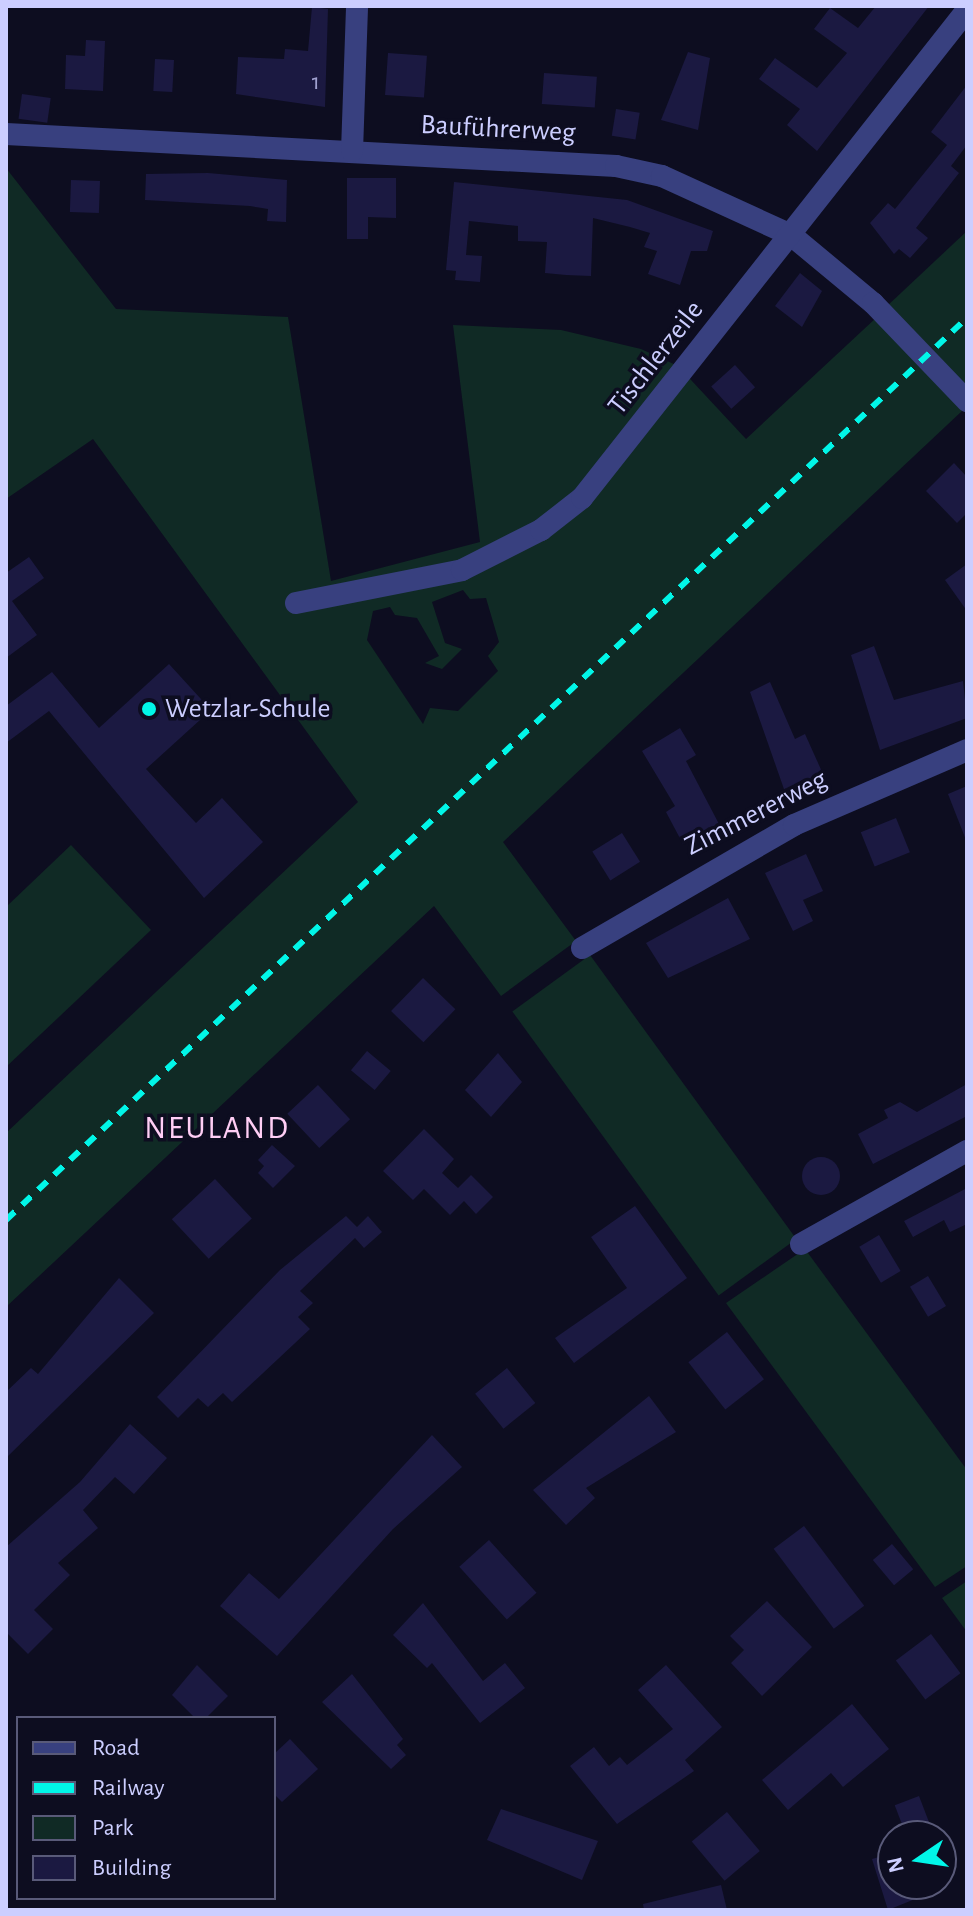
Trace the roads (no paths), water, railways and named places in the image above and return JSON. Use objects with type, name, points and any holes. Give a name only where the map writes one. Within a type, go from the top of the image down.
[{"type":"street","points":[[352,151],[357,6]]},
{"type":"street","name":"Tischlerzeile","points":[[296,603],[462,570],[541,530],[615,461],[967,10]]},
{"type":"street","name":"Bauführerweg","points":[[6,134],[616,166],[700,190],[791,235],[926,357],[967,401]]},
{"type":"street","name":"Zimmererweg","points":[[582,948],[794,825],[967,750]]},
{"type":"street","points":[[801,1244],[967,1151]]},
{"type":"railway","points":[[6,1220],[967,318]]},
{"type":"place","name":"Wetzlar-Schule","points":[[149,709]]},
{"type":"district","name":"NEULAND","points":[[217,1128]]}]
